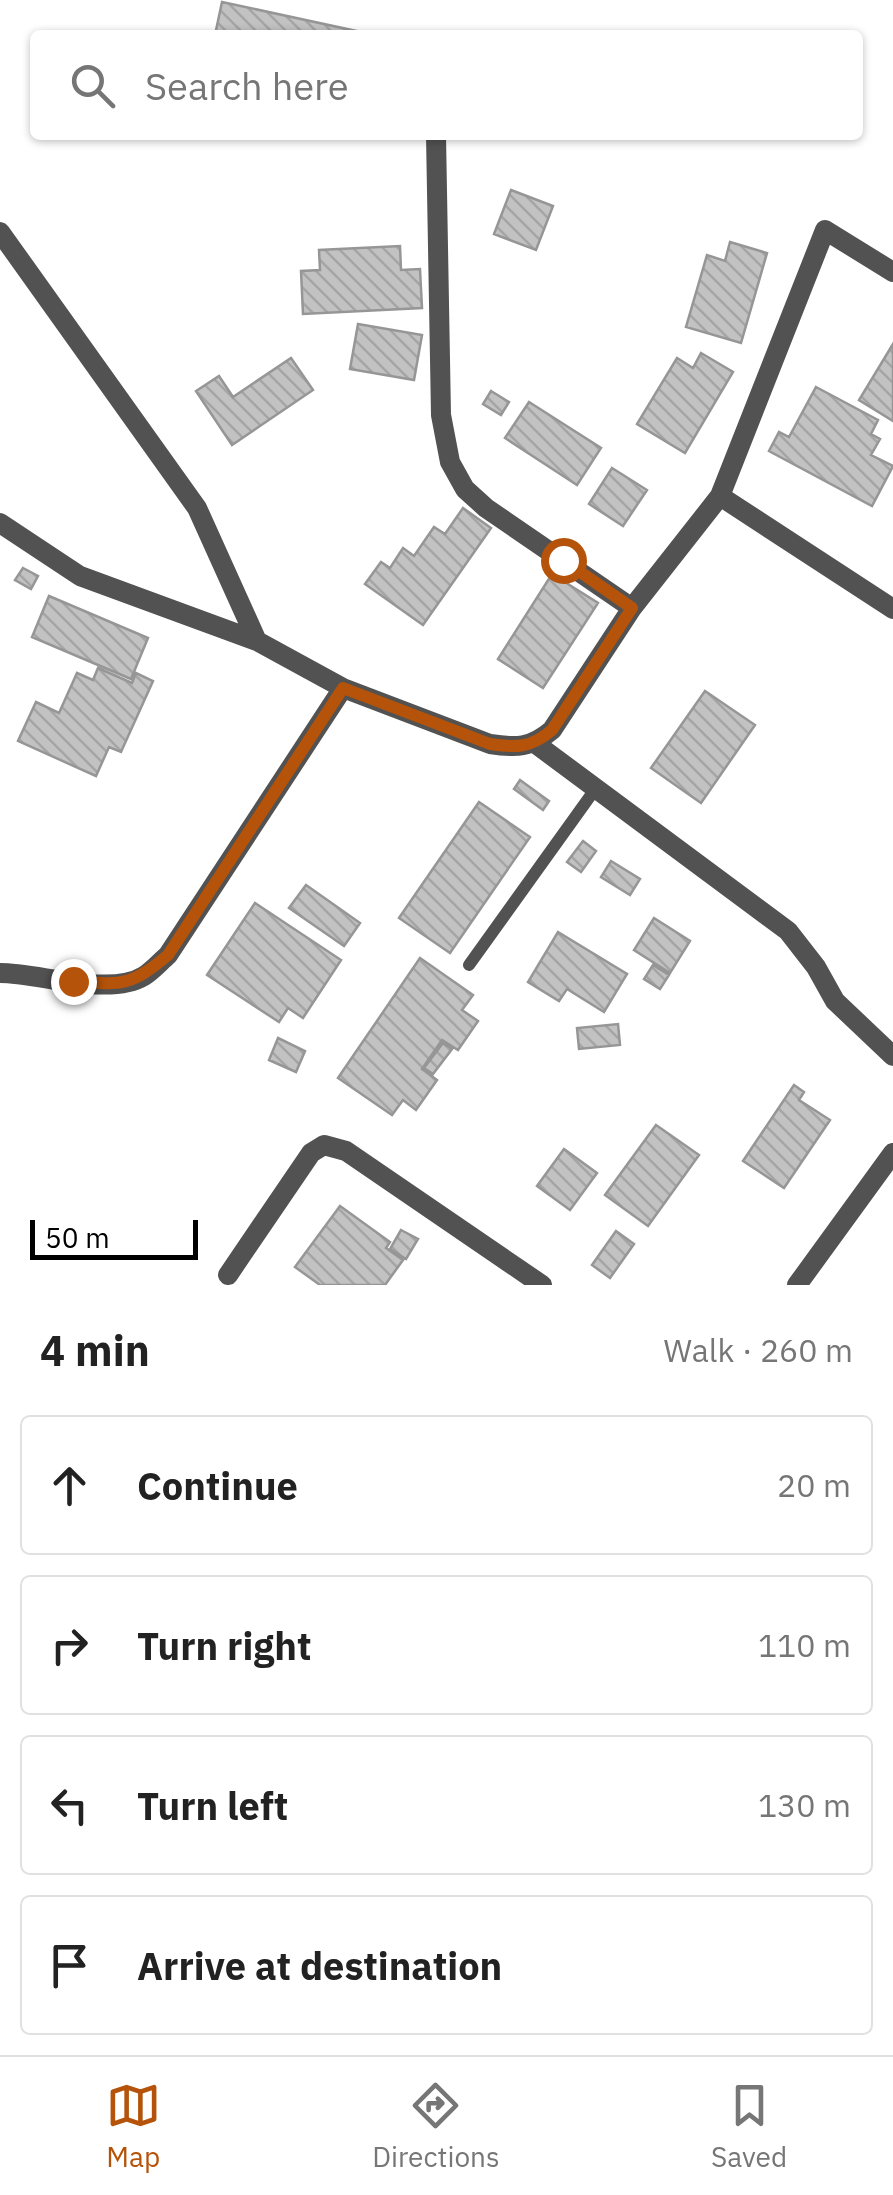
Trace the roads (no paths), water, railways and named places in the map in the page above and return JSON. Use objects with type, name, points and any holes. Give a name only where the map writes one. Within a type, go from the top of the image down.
[{"type":"street","points":[[436,140],[441,416],[450,462],[465,489],[486,508],[632,608]]},
{"type":"street","points":[[0,523],[80,576],[257,641],[343,688],[490,744],[512,748],[536,744],[552,730],[632,608],[720,496],[825,230],[893,272]]},
{"type":"street","points":[[0,232],[197,508],[257,641]]},
{"type":"street","points":[[720,496],[893,608]]},
{"type":"street","points":[[0,973],[116,985],[142,978],[168,955],[343,688]]},
{"type":"street","points":[[536,744],[788,932],[816,967],[835,1001],[893,1056]]},
{"type":"street","points":[[228,1275],[310,1154],[324,1145],[346,1151],[542,1285]]},
{"type":"street","points":[[797,1285],[893,1153]]},
{"type":"lane","points":[[469,965],[596,788]]}]
